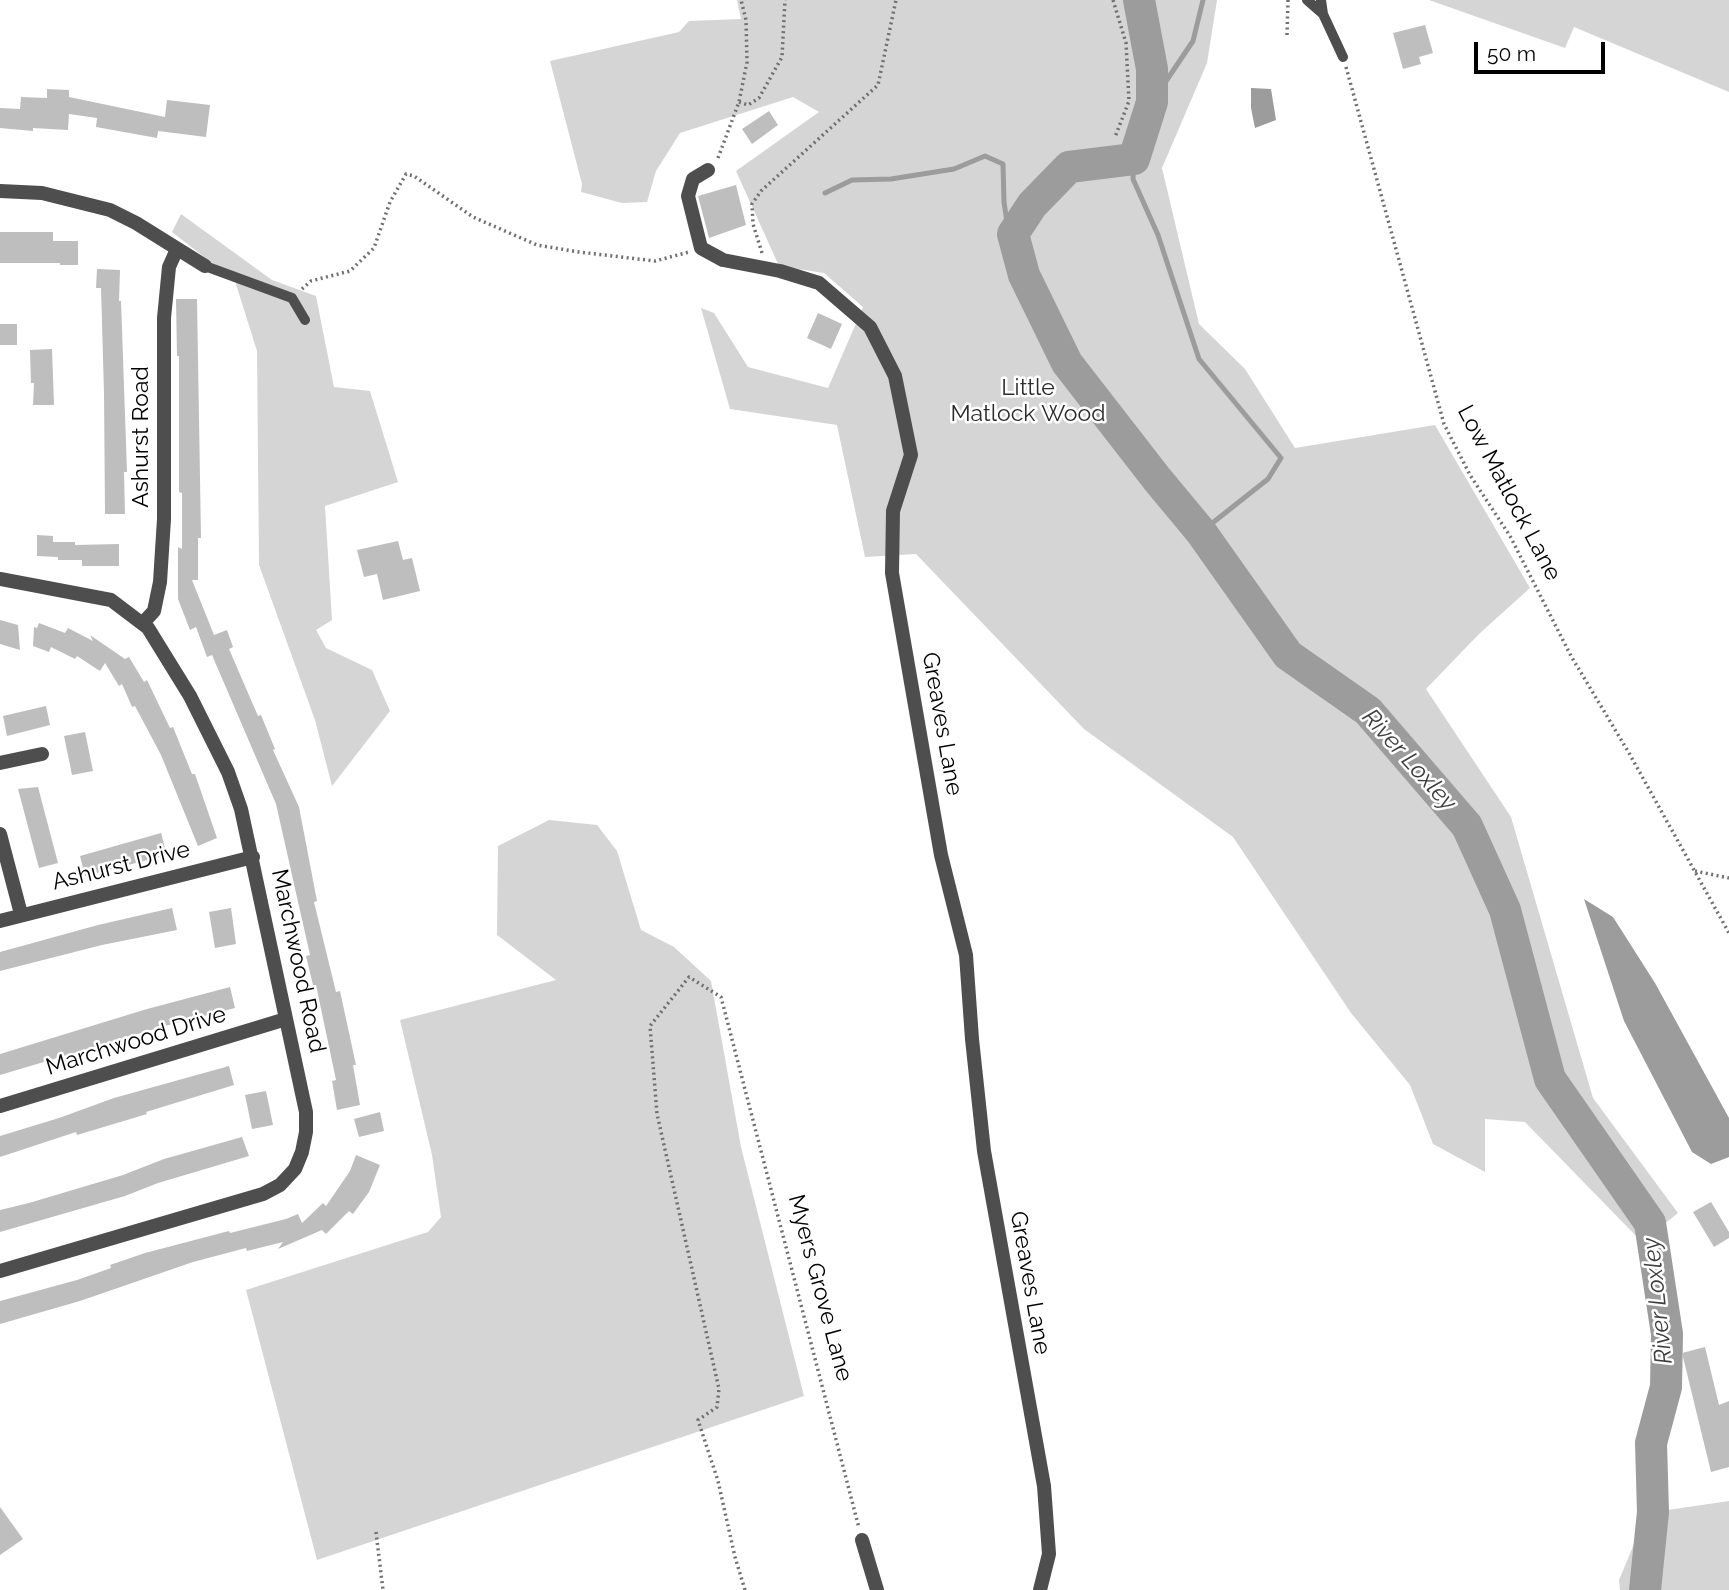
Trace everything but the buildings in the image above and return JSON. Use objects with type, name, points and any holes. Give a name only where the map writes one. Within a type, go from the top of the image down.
[{"type":"street","points":[[701,248],[688,196],[693,178],[708,170]]},
{"type":"street","points":[[0,191],[42,193],[110,210],[205,266]]},
{"type":"street","name":"Greaves Lane","points":[[701,248],[723,260],[766,268],[819,283],[870,327],[895,376],[911,455],[893,511],[892,573],[941,855],[966,955],[984,1151],[1044,1486],[1049,1553],[1040,1590]]},
{"type":"street","name":"Ashurst Road","points":[[143,623],[154,611],[160,582],[164,519],[163,318],[169,267],[177,249]]},
{"type":"street","name":"Marchwood Road","points":[[0,579],[111,600],[143,623],[168,656],[209,729],[241,809],[306,1112],[306,1132],[295,1169],[280,1185],[263,1194],[0,1271]]},
{"type":"street","points":[[0,763],[42,754]]},
{"type":"street","points":[[0,834],[21,915]]},
{"type":"street","name":"Ashurst Drive","points":[[0,921],[253,857]]},
{"type":"street","name":"Marchwood Drive","points":[[0,1106],[286,1019]]},
{"type":"street","points":[[862,1540],[877,1590]]},
{"type":"lane","points":[[1307,0],[1323,14]]},
{"type":"lane","points":[[1321,0],[1323,14],[1343,57]]},
{"type":"lane","points":[[205,266],[292,298],[305,320]]},
{"type":"path","points":[[708,170],[717,160],[724,145],[739,102],[747,62],[746,20],[741,0]]},
{"type":"path","points":[[739,102],[748,105],[759,98],[782,57],[785,0]]},
{"type":"path","points":[[766,268],[753,224],[752,204],[770,183],[878,85],[896,0]]},
{"type":"path","points":[[1113,0],[1126,43],[1129,102],[1115,137]]},
{"type":"path","points":[[1287,36],[1288,0]]},
{"type":"path","name":"Low Matlock Lane","points":[[1343,57],[1444,424],[1470,475],[1510,536],[1572,656],[1729,933]]},
{"type":"path","points":[[292,298],[311,281],[350,271],[374,248],[390,202],[406,174],[414,176],[473,217],[537,245],[579,253],[655,261],[701,248]]},
{"type":"path","points":[[1695,870],[1729,878]]},
{"type":"path","name":"Myers Grove Lane","points":[[746,1590],[735,1557],[718,1481],[698,1420],[718,1407],[719,1389],[657,1114],[650,1026],[689,977],[721,997],[862,1540]]},
{"type":"path","points":[[376,1532],[383,1590]]},
{"type":"green space","name":"Little Matlock Wood","points":[[737,0],[1217,0],[1207,63],[1162,168],[1199,324],[1245,369],[1295,448],[1435,425],[1530,588],[1479,634],[1426,689],[1511,817],[1593,1098],[1678,1213],[1642,1242],[1525,1122],[1485,1119],[1485,1172],[1433,1144],[1410,1085],[1351,1013],[1233,837],[1084,729],[916,554],[865,557],[837,425],[730,409],[701,308],[714,313],[748,367],[828,388],[863,307],[824,273],[779,266],[736,171],[819,112],[793,97],[680,133],[656,171],[647,202],[622,203],[581,192],[582,184],[550,61],[679,32],[689,21],[741,19]]},
{"type":"green space","points":[[1429,0],[1729,0],[1729,92],[1574,27],[1565,48]]},
{"type":"green space","points":[[181,214],[272,280],[316,296],[334,387],[370,391],[398,482],[325,506],[332,620],[316,630],[326,648],[372,670],[390,711],[332,786],[315,720],[259,565],[257,351],[235,281],[172,232]]},
{"type":"green space","points":[[549,820],[597,825],[617,851],[641,930],[674,947],[711,981],[741,1147],[804,1396],[317,1560],[246,1290],[428,1232],[441,1217],[432,1155],[400,1020],[556,980],[497,935],[498,846]]},
{"type":"green space","points":[[1729,1501],[1729,1590],[1620,1590],[1619,1580],[1647,1513]]},
{"type":"shaded area","points":[[1251,88],[1271,89],[1276,120],[1255,128]]},
{"type":"shaded area","points":[[1584,899],[1613,917],[1655,983],[1729,1118],[1729,1157],[1711,1164],[1692,1152],[1624,1021]]},
{"type":"waterway","name":"River Loxley","points":[[1139,0],[1152,69],[1152,102],[1134,159],[1069,167],[1032,205],[1013,234],[1024,275],[1067,363],[1201,532],[1288,655],[1368,711],[1467,826],[1505,910],[1550,1079],[1650,1223],[1667,1334],[1666,1387],[1651,1443],[1653,1512],[1645,1590]]},
{"type":"waterway","points":[[1152,102],[1193,41],[1203,0]]},
{"type":"waterway","points":[[825,193],[852,180],[891,179],[954,169],[985,156],[1003,164],[1004,202],[1008,229],[1013,234]]},
{"type":"waterway","points":[[1134,159],[1133,179],[1158,235],[1199,359],[1281,458],[1268,479],[1201,532]]}]
